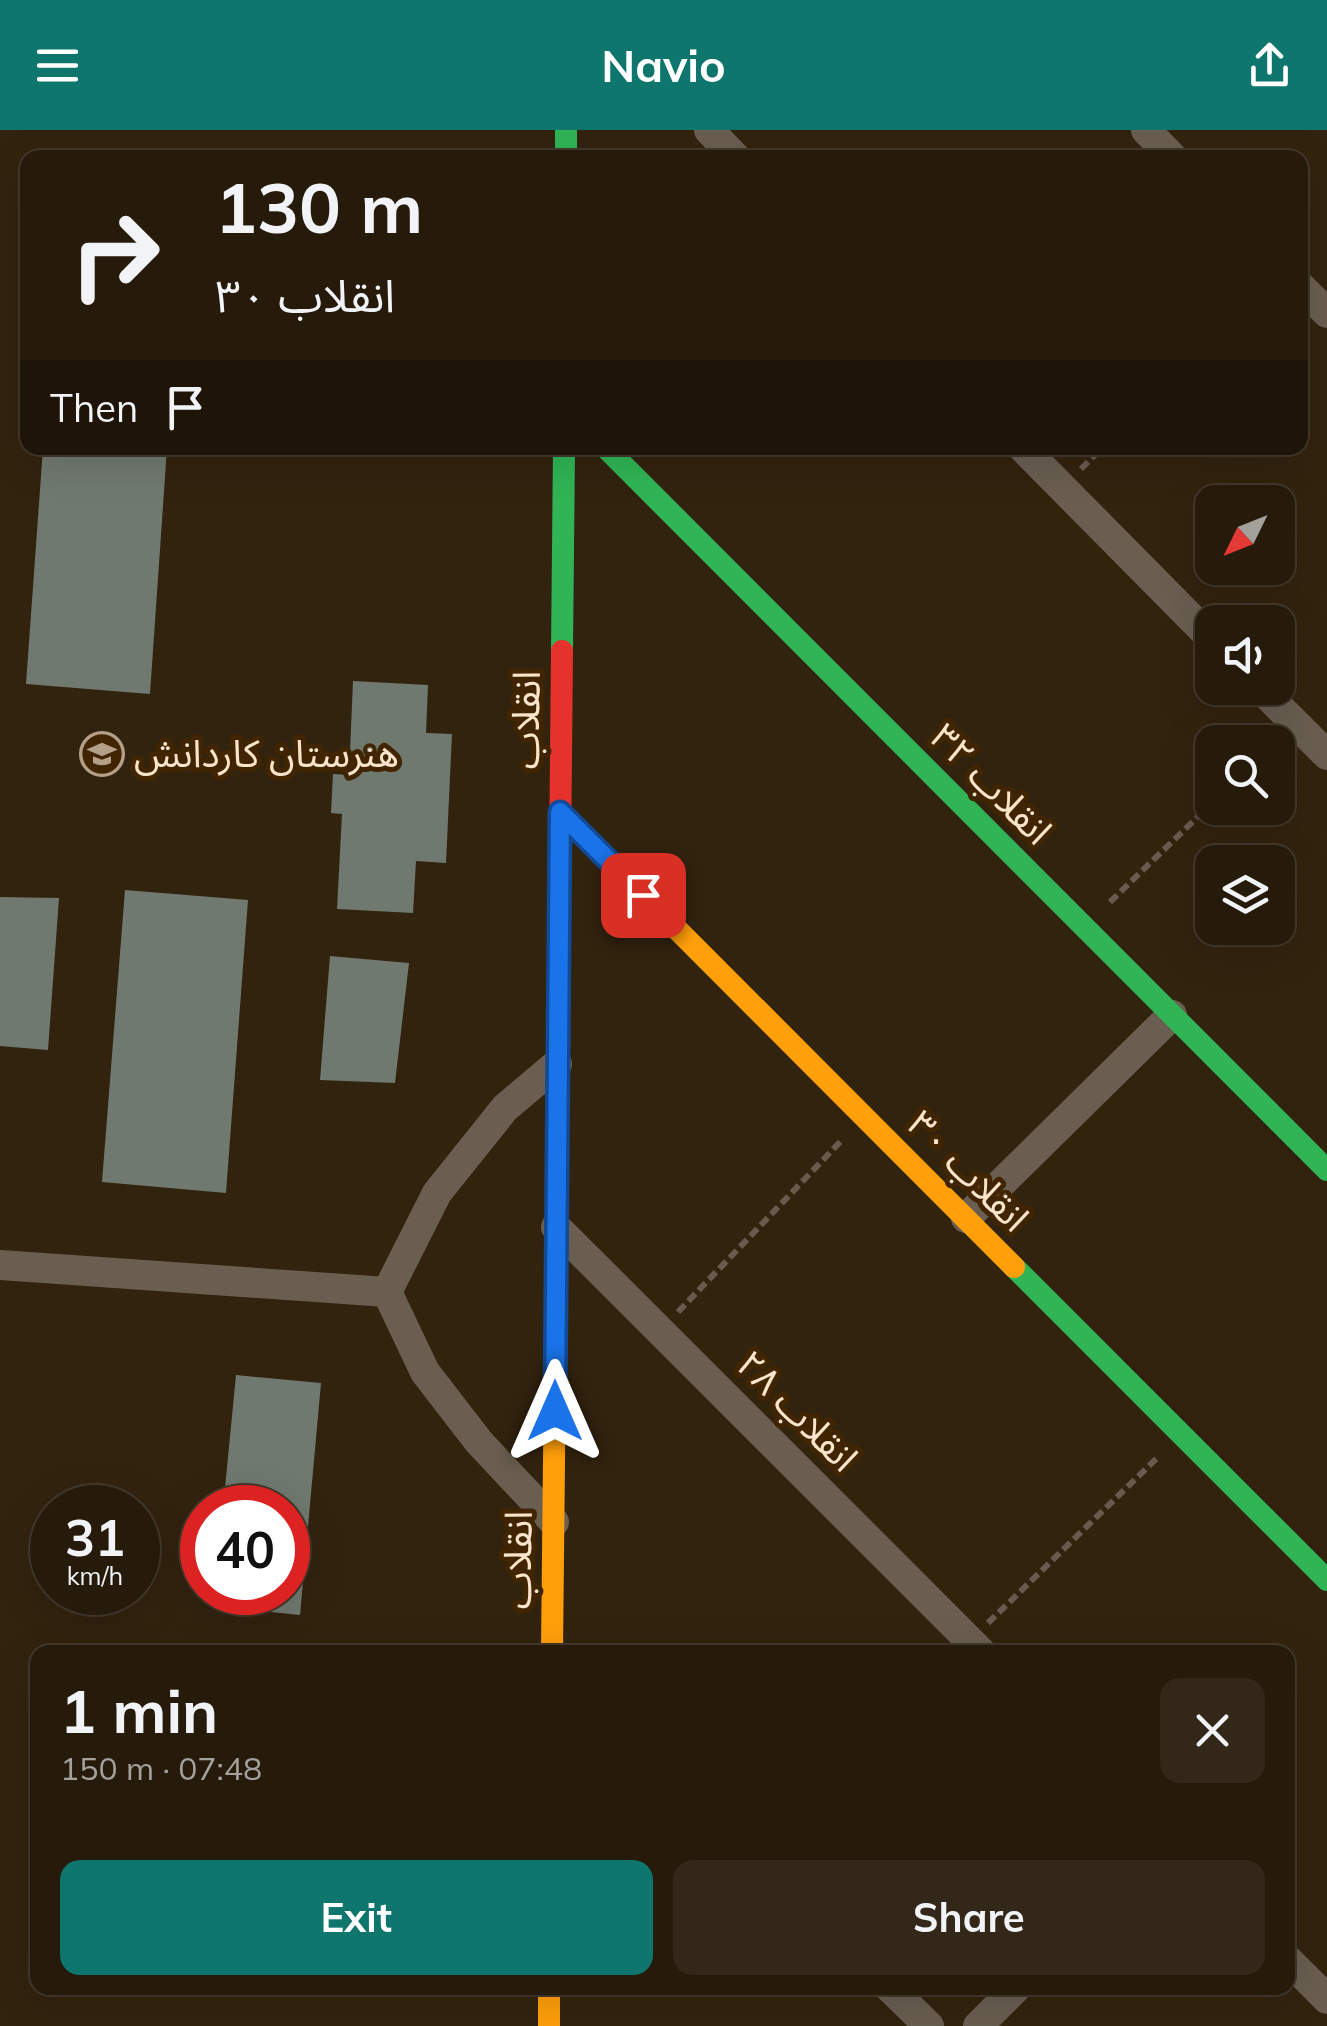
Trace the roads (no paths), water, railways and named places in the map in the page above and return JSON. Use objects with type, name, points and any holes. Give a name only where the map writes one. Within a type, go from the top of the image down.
[{"type":"street","points":[[709,130],[728,150]]},
{"type":"street","points":[[1308,294],[1327,314]]},
{"type":"street","name":"انقلاب","points":[[554,1645],[564,455]]},
{"type":"street","name":"انقلاب ۳۲","points":[[613,455],[1327,1170]]},
{"type":"street","points":[[1031,455],[1195,622]]},
{"type":"street","points":[[1277,705],[1327,755]]},
{"type":"street","name":"انقلاب ۳۰","points":[[560,812],[1327,1580]]},
{"type":"street","points":[[966,1218],[1172,1014]]},
{"type":"street","points":[[388,1292],[437,1193],[506,1108],[558,1064]]},
{"type":"street","name":"انقلاب ۲۸","points":[[556,1227],[973,1645]]},
{"type":"street","points":[[0,1265],[388,1292]]},
{"type":"street","points":[[388,1292],[425,1372],[479,1442],[554,1522]]},
{"type":"street","points":[[1295,1967],[1327,1999]]},
{"type":"street","points":[[549,1995],[549,2026]]},
{"type":"street","points":[[897,1995],[929,2026]]},
{"type":"street","points":[[978,2026],[1009,1995]]},
{"type":"place","name":"هنرستان کاردانش","points":[[102,754]]}]
